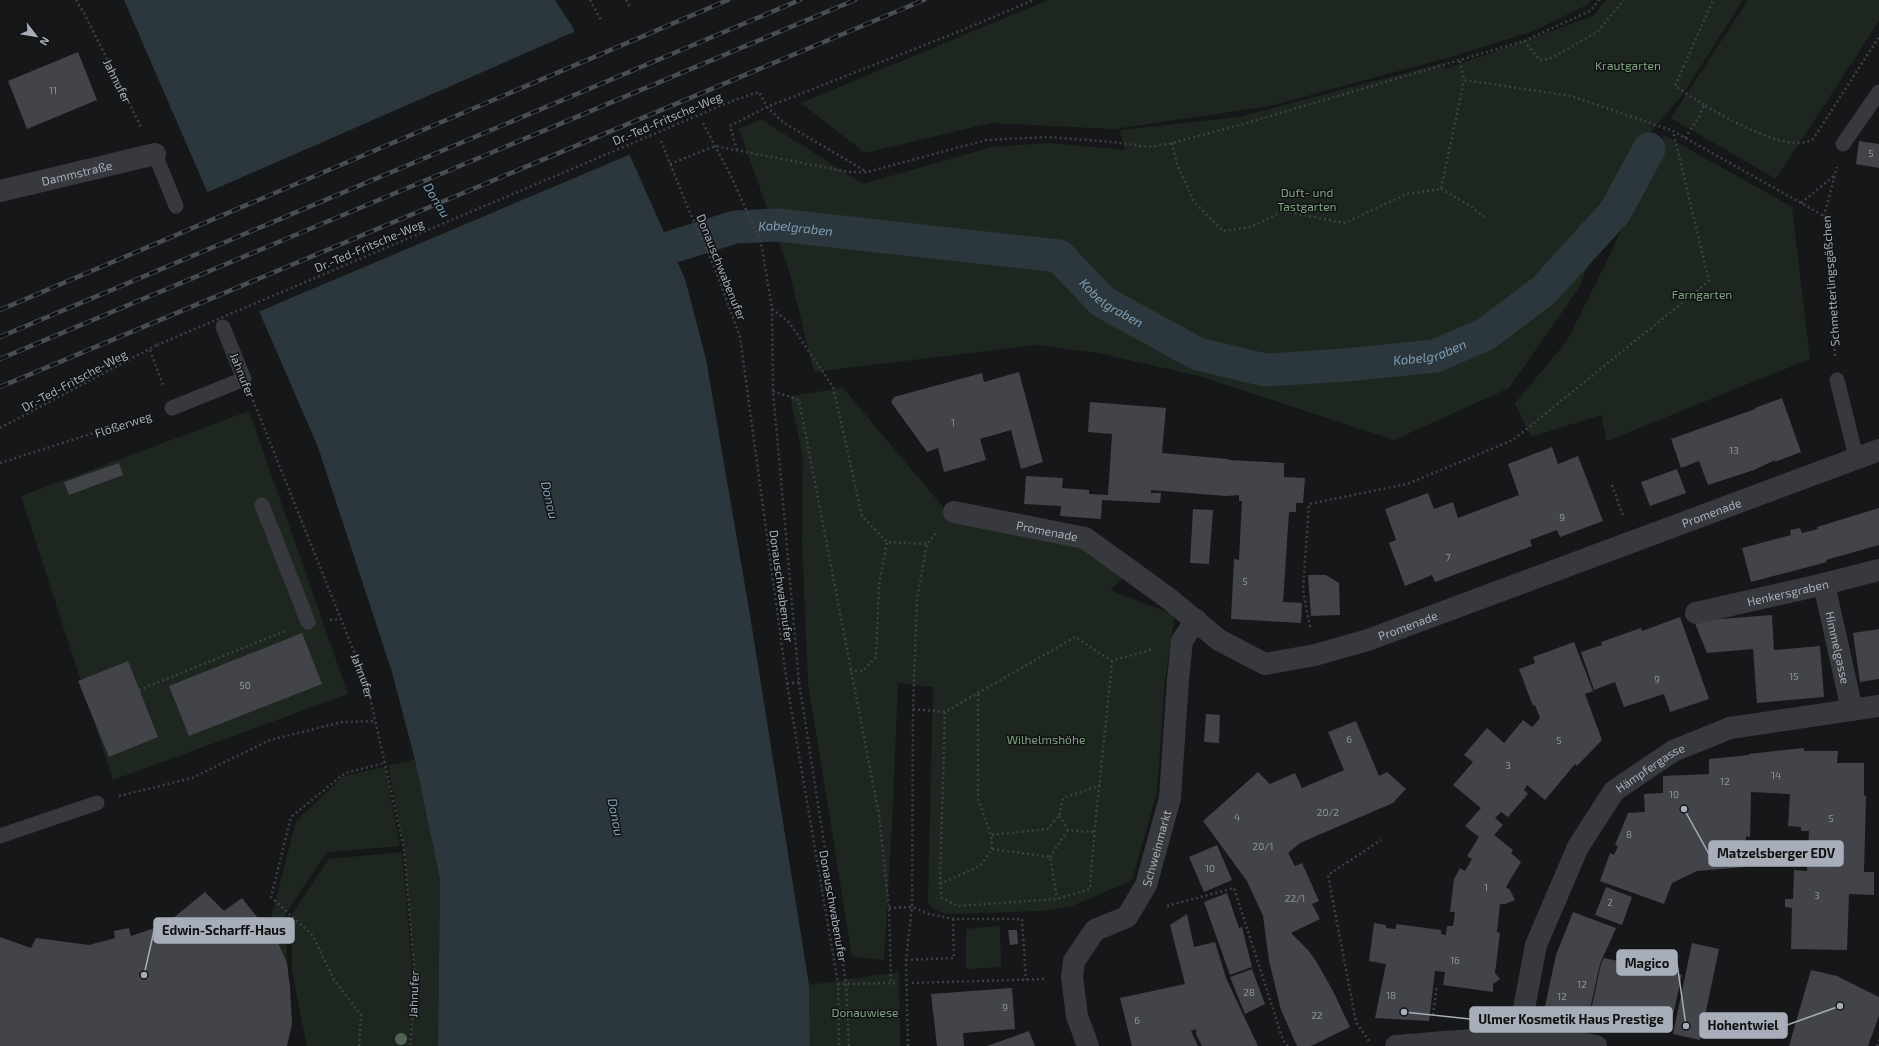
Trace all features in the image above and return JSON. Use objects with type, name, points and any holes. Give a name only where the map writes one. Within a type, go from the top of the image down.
[{"type":"street","name":"Dammstraße","points":[[0,191],[154,154]]},
{"type":"street","name":"Promenade","points":[[954,512],[1085,538],[1128,568],[1196,620],[1219,640],[1265,664],[1315,655],[1368,640],[1856,457],[1879,450]]},
{"type":"street","name":"Henkersgraben","points":[[1696,613],[1879,570]]},
{"type":"street","name":"Himmelgasse","points":[[1824,584],[1852,710]]},
{"type":"street","name":"Schweinmarkt","points":[[1127,917],[1146,885],[1170,798],[1182,641],[1196,620]]},
{"type":"street","name":"Hämpfergasse","points":[[1518,1040],[1536,945],[1578,847],[1614,791],[1673,751],[1730,728],[1879,706]]},
{"type":"street","points":[[1088,1046],[1077,1016],[1072,977],[1074,960],[1095,930],[1127,917]]},
{"type":"street","points":[[1396,1046],[1456,1041],[1518,1040],[1567,1040],[1596,1046]]},
{"type":"lane","points":[[1843,144],[1879,92]]},
{"type":"lane","points":[[154,154],[176,206]]},
{"type":"lane","name":"Jahnufer","points":[[223,327],[244,380]]},
{"type":"lane","points":[[172,408],[244,380]]},
{"type":"lane","points":[[1837,380],[1856,457]]},
{"type":"lane","points":[[262,505],[308,622]]},
{"type":"lane","points":[[0,836],[97,804]]},
{"type":"path","name":"Jahnufer","points":[[76,0],[91,26],[154,154]]},
{"type":"path","points":[[590,0],[601,20]]},
{"type":"path","points":[[626,0],[630,7]]},
{"type":"path","points":[[737,150],[730,126],[767,107],[960,31],[1034,0]]},
{"type":"path","points":[[670,164],[715,146],[848,172],[867,172],[986,140],[1048,137],[1112,142],[1149,147],[1172,143],[1460,61],[1524,41],[1590,11],[1599,0]]},
{"type":"path","points":[[1524,41],[1540,60],[1550,60],[1597,32],[1624,0]]},
{"type":"path","points":[[1713,0],[1675,86],[1741,127],[1781,140],[1805,143],[1813,139],[1879,37]]},
{"type":"path","points":[[1441,189],[1464,80],[1460,61]]},
{"type":"path","points":[[1464,80],[1571,96],[1673,131],[1824,216]]},
{"type":"path","name":"Dr.-Ted-Fritsche-Weg","points":[[0,428],[157,345],[732,101],[759,92],[767,107],[784,124],[867,172]]},
{"type":"path","points":[[1685,138],[1699,117],[1704,105]]},
{"type":"path","points":[[703,123],[732,178],[760,243],[772,308],[773,391],[799,682],[846,984],[849,1046]]},
{"type":"path","points":[[1315,655],[1303,590],[1309,504],[1407,484],[1513,440],[1709,281],[1673,131]]},
{"type":"path","name":"Donauschwabenufer","points":[[661,141],[688,208],[714,266],[740,337],[787,684],[838,984],[839,1046]]},
{"type":"path","points":[[1172,143],[1177,164],[1194,202],[1223,231],[1251,227],[1283,211],[1344,223],[1407,194],[1441,189],[1469,205],[1484,217]]},
{"type":"path","name":"Schmetterlingsgäßchen","points":[[1837,380],[1824,216],[1843,144]]},
{"type":"path","points":[[1801,203],[1835,175]]},
{"type":"path","points":[[772,308],[789,322],[833,387],[862,516],[887,542],[926,544],[917,599],[913,709],[912,907],[906,960],[908,1046]]},
{"type":"path","points":[[150,350],[172,408]]},
{"type":"path","name":"Jahnufer","points":[[244,380],[367,684],[404,849],[415,979],[410,1046]]},
{"type":"path","points":[[773,391],[799,400],[879,815],[889,908],[891,984]]},
{"type":"path","name":"Flößerweg","points":[[0,463],[172,408]]},
{"type":"path","points":[[1612,485],[1632,541]]},
{"type":"path","points":[[850,670],[863,671],[876,657],[879,585],[887,542]]},
{"type":"path","points":[[139,690],[308,622],[341,619]]},
{"type":"path","points":[[913,709],[944,712],[1075,637],[1112,661],[1182,641]]},
{"type":"path","points":[[944,712],[940,884],[942,898],[958,906],[1057,899],[1090,889],[1094,832],[1101,785],[1112,661]]},
{"type":"path","points":[[787,684],[799,682]]},
{"type":"path","points":[[940,884],[980,866],[992,849],[992,835],[978,799],[978,693]]},
{"type":"path","points":[[97,804],[135,791],[192,778],[270,740],[342,722],[375,721]]},
{"type":"path","points":[[359,1046],[360,1015],[334,980],[313,936],[271,897],[291,817],[345,773],[385,763]]},
{"type":"path","points":[[992,835],[1048,829],[1059,815],[1063,798],[1101,785]]},
{"type":"path","points":[[1059,815],[1068,830]]},
{"type":"path","points":[[1068,830],[1094,832]]},
{"type":"path","points":[[1057,899],[1050,857],[1068,830]]},
{"type":"path","points":[[1373,1046],[1356,1022],[1328,875],[1381,840]]},
{"type":"path","points":[[992,849],[1050,857]]},
{"type":"path","points":[[1127,917],[1234,888],[1283,1040],[1288,1046]]},
{"type":"path","points":[[889,908],[912,907],[929,914],[954,919],[1022,919],[1026,980]]},
{"type":"path","points":[[906,960],[954,958],[954,919]]},
{"type":"path","points":[[912,983],[1026,980],[1072,977]]},
{"type":"path","points":[[838,984],[898,983]]},
{"type":"path","points":[[1877,1046],[1879,1040]]},
{"type":"green space","points":[[1048,0],[1591,0],[1587,5],[1534,31],[1454,56],[1270,106],[1114,129],[991,123],[865,153],[801,103]]},
{"type":"green space","points":[[1606,0],[1743,0],[1683,94],[1642,142],[1607,216],[1579,288],[1509,388],[1394,440],[1199,376],[1098,353],[1036,345],[814,372],[788,267],[739,129],[761,119],[863,184],[992,147],[1049,143],[1125,150],[1120,130],[1239,117],[1443,63],[1446,69],[1593,16]]},
{"type":"green space","points":[[1748,0],[1879,0],[1879,21],[1776,179],[1671,118]]},
{"type":"green space","name":"Farngarten","points":[[1664,135],[1792,207],[1810,359],[1607,441],[1601,415],[1531,437],[1515,403],[1567,341],[1610,255]]},
{"type":"green space","name":"Wilhelmshöhe","points":[[843,388],[954,520],[1082,544],[1127,575],[1110,590],[1175,615],[1165,680],[1157,792],[1132,880],[1072,906],[1042,911],[945,914],[933,909],[928,902],[933,687],[898,683],[884,960],[852,956],[808,683],[802,542],[803,458],[790,396]]},
{"type":"green space","points":[[249,411],[348,694],[113,780],[21,496]]},
{"type":"green space","points":[[415,760],[440,879],[438,1046],[410,1046],[415,979],[404,849],[388,765]]},
{"type":"green space","points":[[385,767],[400,846],[327,852],[286,913],[287,963],[279,945],[268,931],[296,821],[344,776]]},
{"type":"green space","points":[[402,852],[413,980],[409,1046],[307,1046],[292,971],[292,914],[329,859]]},
{"type":"green space","points":[[1000,926],[1001,967],[966,969],[966,929]]},
{"type":"green space","name":"Donauwiese","points":[[899,972],[900,1046],[810,1046],[809,985]]},
{"type":"water","name":"Donau","points":[[124,0],[555,0],[572,26],[685,279],[706,359],[749,609],[809,985],[810,1046],[438,1046],[440,879],[415,760],[392,672],[318,447]]},
{"type":"pier","points":[[576,31],[631,154],[258,312],[206,193]]},
{"type":"building","points":[[78,52],[97,100],[27,129],[8,81]]},
{"type":"building","points":[[1859,141],[1879,144],[1879,168],[1856,164]]},
{"type":"building","points":[[1019,372],[1043,462],[1021,469],[1011,430],[980,439],[986,460],[944,472],[938,448],[927,452],[891,402],[894,397],[982,373],[984,382]]},
{"type":"building","points":[[1782,398],[1801,452],[1775,462],[1775,460],[1754,470],[1708,485],[1699,461],[1681,468],[1671,439]]},
{"type":"building","points":[[1090,402],[1166,408],[1162,453],[1228,460],[1284,463],[1284,477],[1305,478],[1303,503],[1296,503],[1296,512],[1289,512],[1283,602],[1302,603],[1301,623],[1231,619],[1234,559],[1239,560],[1242,501],[1239,501],[1239,495],[1226,496],[1151,490],[1151,493],[1161,493],[1160,503],[1102,500],[1101,519],[1060,516],[1061,506],[1024,504],[1026,476],[1063,478],[1062,488],[1089,490],[1089,494],[1108,495],[1112,434],[1088,432]]},
{"type":"building","points":[[1552,447],[1558,464],[1578,456],[1603,521],[1560,537],[1557,530],[1530,540],[1532,546],[1435,582],[1432,575],[1405,586],[1389,543],[1396,540],[1385,509],[1428,493],[1434,509],[1453,502],[1458,518],[1519,495],[1508,464]]},
{"type":"building","points":[[119,463],[123,475],[69,495],[64,482]]},
{"type":"building","points":[[1677,469],[1686,493],[1650,506],[1641,482]]},
{"type":"building","points":[[1879,508],[1879,545],[1826,560],[1827,562],[1751,582],[1742,548],[1791,535],[1790,530],[1800,528],[1802,533]]},
{"type":"building","points":[[1193,509],[1213,510],[1209,564],[1190,563]]},
{"type":"building","points":[[1308,575],[1326,575],[1339,583],[1340,615],[1311,616]]},
{"type":"building","points":[[1772,615],[1774,650],[1820,646],[1824,697],[1757,703],[1753,649],[1707,653],[1694,621]]},
{"type":"building","points":[[1680,617],[1709,699],[1670,712],[1664,694],[1624,707],[1615,682],[1594,690],[1581,652],[1602,645],[1601,642],[1641,628],[1642,631]]},
{"type":"building","points":[[1879,629],[1879,679],[1860,682],[1853,633]]},
{"type":"building","points":[[302,633],[322,684],[189,736],[169,686]]},
{"type":"building","points":[[1574,642],[1593,691],[1585,694],[1602,740],[1577,766],[1575,764],[1545,800],[1527,785],[1524,790],[1528,794],[1508,817],[1501,812],[1495,818],[1503,825],[1494,835],[1513,850],[1511,853],[1521,862],[1506,887],[1510,890],[1515,900],[1505,904],[1500,904],[1497,932],[1500,933],[1495,973],[1500,979],[1493,984],[1493,992],[1443,985],[1445,972],[1435,971],[1429,1021],[1375,1018],[1386,964],[1369,961],[1374,923],[1386,925],[1386,928],[1396,929],[1396,924],[1441,930],[1441,934],[1446,935],[1447,926],[1453,926],[1455,912],[1450,912],[1454,879],[1460,868],[1465,871],[1472,859],[1467,856],[1479,837],[1465,826],[1481,808],[1453,785],[1473,762],[1464,755],[1487,728],[1504,743],[1523,720],[1532,727],[1540,718],[1535,705],[1533,706],[1519,669],[1535,663],[1533,657]]},
{"type":"building","points":[[128,661],[158,737],[109,757],[78,681]]},
{"type":"building","points":[[1206,714],[1220,715],[1219,743],[1204,742]]},
{"type":"building","points":[[1356,721],[1379,776],[1387,772],[1406,789],[1393,803],[1300,843],[1288,853],[1295,866],[1302,863],[1319,901],[1312,904],[1320,919],[1291,933],[1308,950],[1316,961],[1333,991],[1350,1027],[1311,1046],[1297,1046],[1281,1010],[1269,961],[1263,916],[1247,881],[1203,821],[1258,772],[1270,784],[1295,773],[1302,788],[1344,770],[1328,732]]},
{"type":"building","points":[[1804,748],[1804,751],[1838,751],[1837,763],[1864,763],[1864,796],[1866,795],[1864,872],[1874,872],[1874,895],[1849,894],[1847,950],[1791,949],[1792,908],[1785,907],[1785,899],[1793,899],[1794,870],[1807,871],[1809,831],[1801,831],[1801,827],[1788,826],[1790,794],[1751,792],[1750,837],[1746,836],[1745,867],[1697,871],[1672,883],[1664,904],[1600,881],[1610,853],[1614,855],[1618,846],[1615,845],[1628,813],[1645,812],[1644,794],[1663,793],[1663,776],[1709,774],[1709,759]]},
{"type":"building","points":[[1217,845],[1232,880],[1204,892],[1189,857]]},
{"type":"building","points":[[1606,887],[1632,897],[1622,925],[1595,915]]},
{"type":"building","points":[[205,892],[224,911],[242,898],[279,945],[287,963],[290,987],[292,1024],[287,1046],[0,1046],[0,937],[31,948],[36,938],[89,945],[115,938],[114,931],[129,928],[131,936],[166,924]]},
{"type":"building","points":[[1227,893],[1239,928],[1242,927],[1252,967],[1230,975],[1204,902]]},
{"type":"building","points":[[1573,912],[1616,928],[1600,964],[1589,1014],[1544,1011],[1556,955]]},
{"type":"building","points":[[1187,914],[1194,947],[1215,942],[1226,978],[1258,1046],[1202,1046],[1196,1034],[1196,1029],[1191,1031],[1198,1046],[1132,1046],[1120,998],[1185,984],[1170,925]]},
{"type":"building","points":[[1008,930],[1017,930],[1018,944],[1010,945]]},
{"type":"building","points":[[1692,943],[1719,949],[1700,1040],[1673,1034]]},
{"type":"building","points":[[1604,958],[1682,975],[1669,1033],[1649,1028],[1642,1032],[1634,1025],[1604,1019],[1598,1021],[1590,1015],[1601,964]]},
{"type":"building","points":[[1252,969],[1265,1004],[1245,1014],[1230,977]]},
{"type":"building","points":[[1811,970],[1837,976],[1879,997],[1879,1016],[1868,1046],[1789,1046]]},
{"type":"building","points":[[1012,988],[1015,1029],[963,1033],[964,1046],[937,1046],[931,994]]},
{"type":"building","points":[[1029,1031],[1035,1046],[987,1046]]},
{"type":"waterway","name":"Kobelgraben","points":[[627,261],[735,227],[778,225],[1059,256],[1103,302],[1198,354],[1265,370],[1346,365],[1435,356],[1486,334],[1544,290],[1615,212],[1649,149]]},
{"type":"railway","points":[[0,310],[728,0]]},
{"type":"railway","points":[[0,337],[800,0]]},
{"type":"railway","points":[[0,359],[855,0]]},
{"type":"railway","points":[[0,387],[924,0]]},
{"type":"place","name":"Matzelsberger EDV","points":[[1684,809]]},
{"type":"place","name":"Edwin-Scharff-Haus","points":[[144,975]]},
{"type":"place","name":"Hohentwiel","points":[[1840,1006]]},
{"type":"place","name":"Ulmer Kosmetik Haus Prestige","points":[[1404,1012]]},
{"type":"place","name":"Magico","points":[[1686,1026]]},
{"type":"park label","name":"Krautgarten","points":[[1628,65]]},
{"type":"park label","name":"Duft- und Tastgarten","points":[[1307,199]]}]
